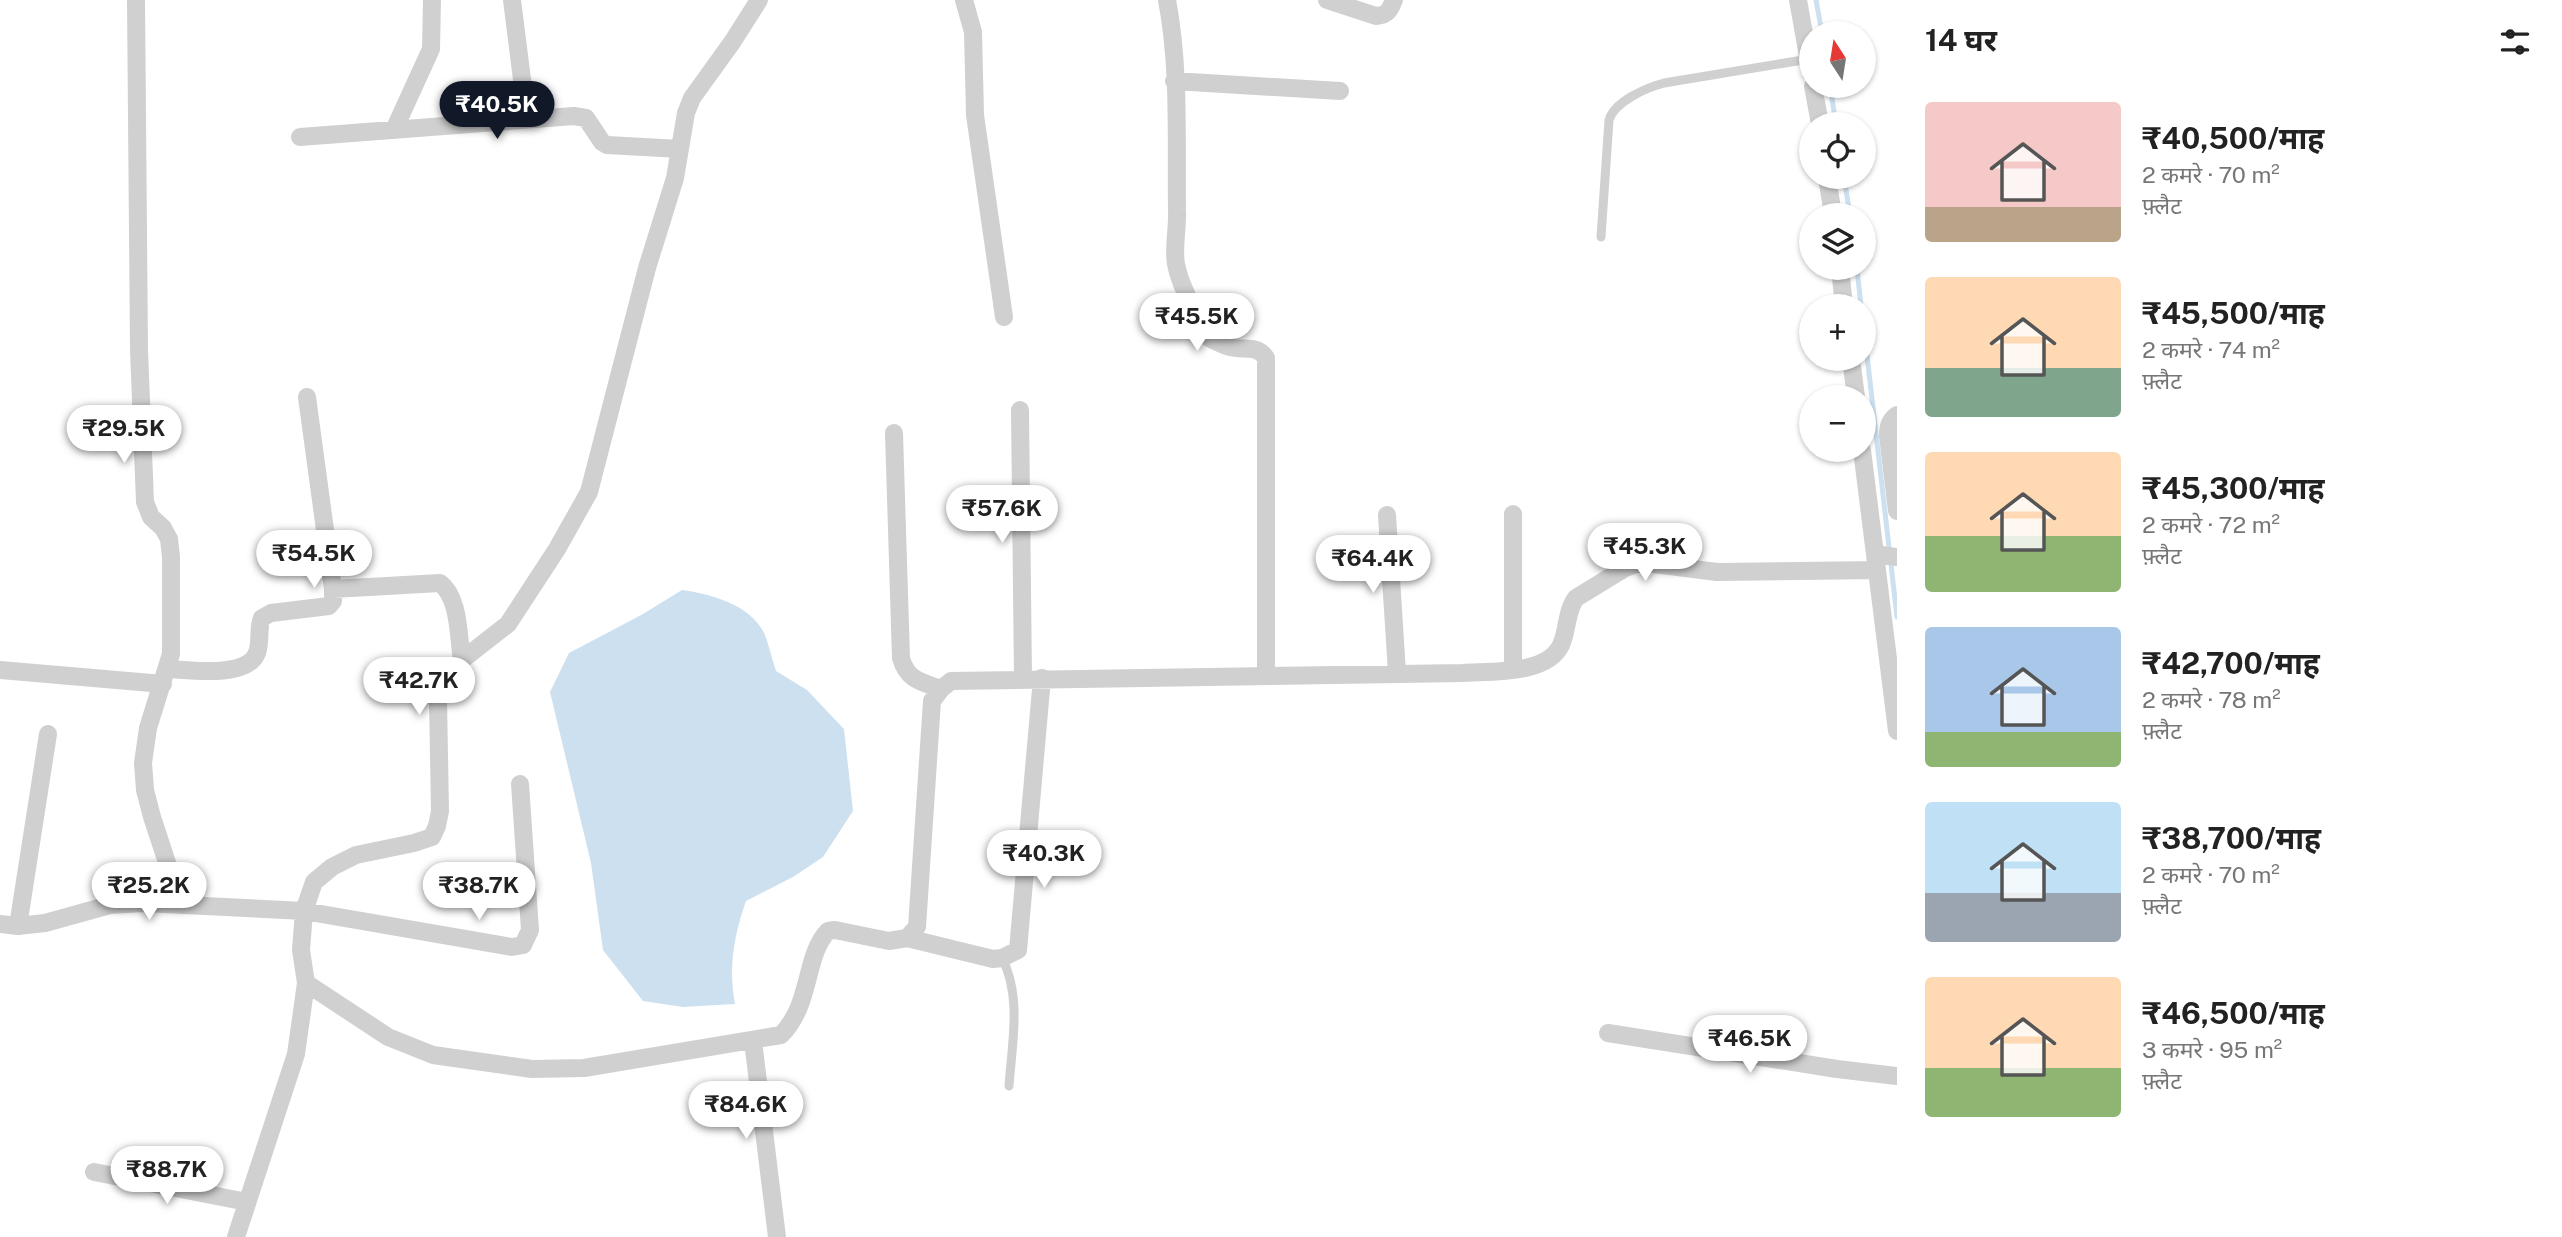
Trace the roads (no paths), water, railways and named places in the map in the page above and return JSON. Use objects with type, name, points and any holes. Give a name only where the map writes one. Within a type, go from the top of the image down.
[{"type":"street","points":[[136,0],[139,350],[145,502],[151,517],[163,528],[169,539],[171,557],[171,654],[148,728],[142,763],[152,817],[181,905]]},
{"type":"street","points":[[394,130],[431,49],[432,0]]},
{"type":"street","points":[[512,0],[527,119]]},
{"type":"street","points":[[236,1237],[296,1054],[306,983],[301,950],[304,911],[314,882],[332,867],[356,855],[432,837],[440,811],[438,700],[442,681],[462,660],[508,624],[557,549],[589,492],[647,268],[678,163],[686,113],[692,98],[759,0]]},
{"type":"street","points":[[964,0],[973,32],[975,115],[1004,317]]},
{"type":"street","points":[[1167,0],[1172,26],[1174,81],[1178,233],[1175,260],[1180,280],[1209,338],[1232,348],[1261,351],[1266,358],[1266,675]]},
{"type":"street","points":[[1327,0],[1377,16],[1390,10],[1394,0]]},
{"type":"street","points":[[1798,0],[1802,21]]},
{"type":"street","points":[[1174,81],[1340,91]]},
{"type":"street","points":[[300,137],[574,116],[586,118],[602,142],[607,145],[678,163]]},
{"type":"street","points":[[0,670],[165,676],[225,671],[245,666],[258,653],[262,618],[271,613],[329,606],[333,601],[333,589],[306,397]]},
{"type":"street","points":[[1020,410],[1023,679]]},
{"type":"street","points":[[1897,415],[1888,426],[1897,511]]},
{"type":"street","points":[[894,433],[901,658],[904,670],[916,680],[941,689]]},
{"type":"street","points":[[1864,462],[1884,559],[1897,731]]},
{"type":"street","points":[[1513,514],[1513,669]]},
{"type":"street","points":[[1387,515],[1397,673]]},
{"type":"street","points":[[907,938],[917,927],[932,701],[951,681],[1513,669],[1539,665],[1553,657],[1561,645],[1576,598],[1636,564],[1717,572],[1884,559]]},
{"type":"street","points":[[333,589],[440,583],[448,589],[453,602],[462,660]]},
{"type":"street","points":[[306,983],[388,1037],[433,1055],[532,1069],[584,1068],[781,1035],[799,1011],[819,945],[828,931],[835,930],[889,941],[907,938],[993,959],[1002,958],[1018,950],[1020,943],[1042,678]]},
{"type":"street","points":[[48,734],[9,925],[45,923],[110,905],[144,903],[304,911],[512,947],[523,944],[530,930],[520,784]]},
{"type":"street","points":[[1608,1033],[1897,1076]]},
{"type":"street","points":[[753,1041],[777,1237]]},
{"type":"street","points":[[94,1171],[247,1202]]},
{"type":"lane","points":[[1601,237],[1609,120],[1616,108],[1646,88],[1664,83],[1799,67]]},
{"type":"lane","points":[[1002,958],[1011,974],[1015,995],[1009,1086]]},
{"type":"water","points":[[682,590],[718,598],[751,616],[765,635],[776,671],[807,690],[844,729],[853,811],[823,857],[793,877],[746,901],[733,952],[735,1004],[683,1007],[643,1001],[603,950],[591,863],[550,692],[569,653]]},
{"type":"waterway","points":[[1816,0],[1820,21]]},
{"type":"waterway","points":[[1832,98],[1834,112]]},
{"type":"waterway","points":[[1846,189],[1848,203]]},
{"type":"waterway","points":[[1858,280],[1860,294]]},
{"type":"waterway","points":[[1869,371],[1897,617]]}]
